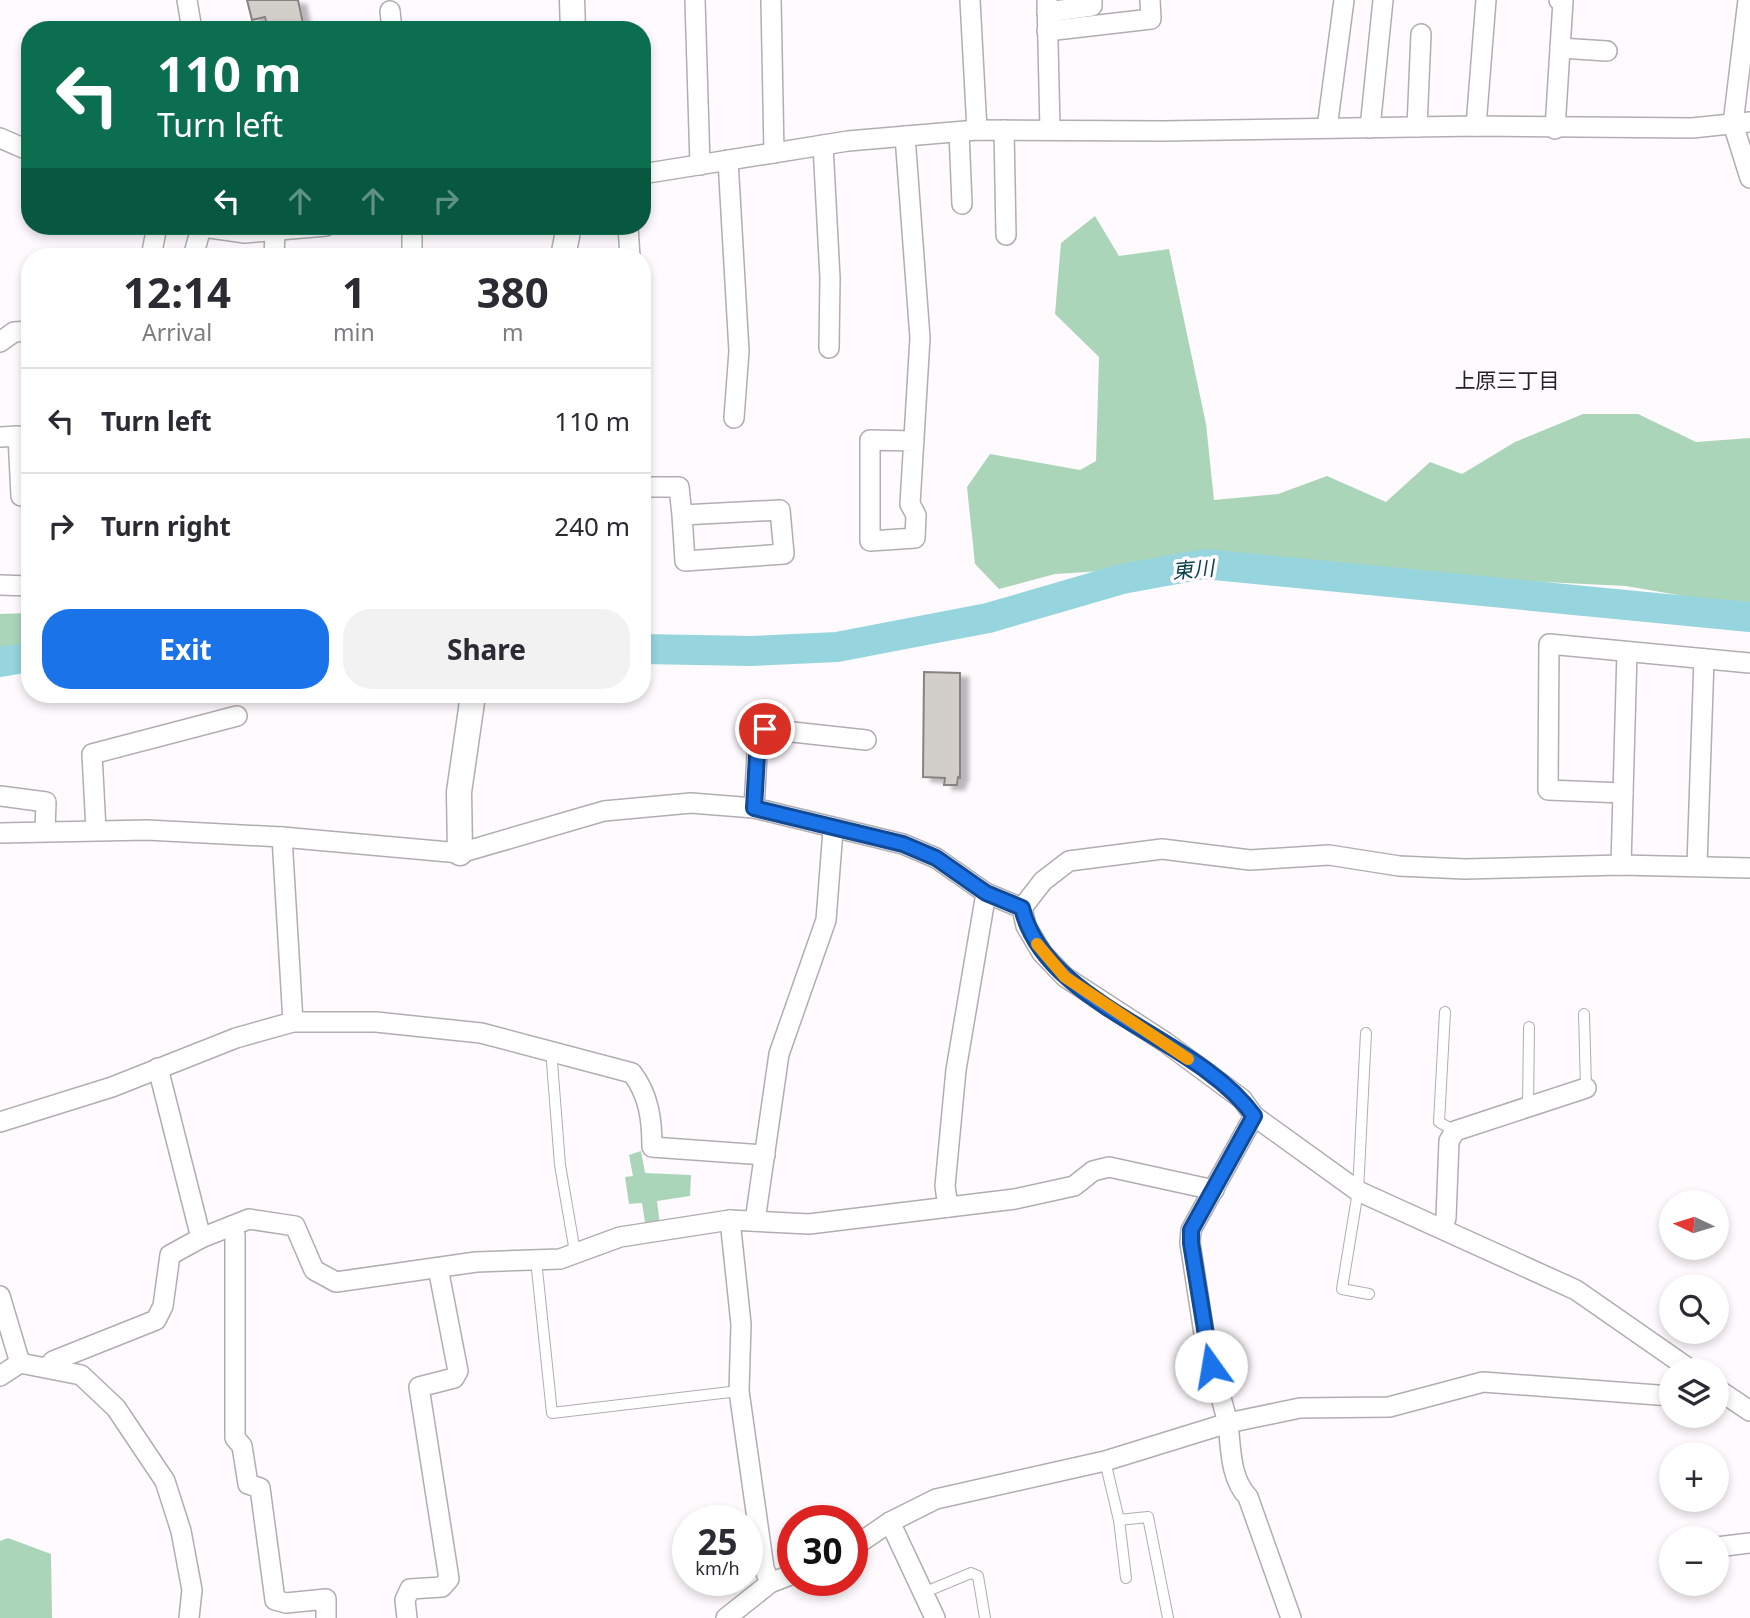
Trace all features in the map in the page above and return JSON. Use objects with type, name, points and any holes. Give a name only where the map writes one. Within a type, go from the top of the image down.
[{"type":"street","points":[[187,0],[190,21]]},
{"type":"street","points":[[572,0],[573,21]]},
{"type":"street","points":[[695,0],[700,165]]},
{"type":"street","points":[[771,0],[774,153]]},
{"type":"street","points":[[962,204],[968,131],[970,0]]},
{"type":"street","points":[[1047,14],[1093,6],[1092,0]]},
{"type":"street","points":[[1047,14],[1151,19],[1150,0]]},
{"type":"street","points":[[1327,128],[1344,0]]},
{"type":"street","points":[[1370,128],[1382,0]]},
{"type":"street","points":[[1476,126],[1486,0]]},
{"type":"street","points":[[1555,129],[1563,1],[1559,0]]},
{"type":"street","points":[[1748,0],[1742,123],[1750,178]]},
{"type":"street","points":[[1047,14],[1050,129]]},
{"type":"street","points":[[1418,127],[1421,34]]},
{"type":"street","points":[[1560,48],[1606,51]]},
{"type":"street","points":[[651,173],[823,145],[968,131],[1476,126],[1555,129],[1692,128],[1742,123]]},
{"type":"street","points":[[1004,130],[1006,235]]},
{"type":"street","points":[[905,136],[920,338],[914,440],[910,504],[916,516],[915,538],[870,541],[870,440],[914,440]]},
{"type":"street","points":[[0,138],[21,146]]},
{"type":"street","points":[[823,145],[830,278],[829,348]]},
{"type":"street","points":[[728,160],[739,351],[734,418]]},
{"type":"street","points":[[0,342],[14,332],[21,332]]},
{"type":"street","points":[[0,437],[18,436],[21,496]]},
{"type":"street","points":[[651,487],[679,487],[685,561],[784,554],[779,510],[682,516]]},
{"type":"street","points":[[0,585],[21,586]]},
{"type":"street","points":[[1623,793],[1548,790],[1549,644],[1750,663]]},
{"type":"street","points":[[1621,865],[1627,652]]},
{"type":"street","points":[[1697,865],[1704,659]]},
{"type":"street","points":[[460,853],[459,792],[472,703]]},
{"type":"street","points":[[96,830],[92,754],[237,716]]},
{"type":"street","points":[[754,808],[758,738],[765,729],[866,740]]},
{"type":"street","points":[[0,796],[46,802],[46,830]]},
{"type":"street","points":[[0,833],[96,830],[282,837],[460,853],[604,811],[691,803],[754,808],[834,830],[903,844],[936,858],[986,893],[1022,908]]},
{"type":"street","points":[[755,1222],[779,1054],[826,920],[834,830]]},
{"type":"street","points":[[282,837],[293,1022]]},
{"type":"street","points":[[1674,1358],[1576,1290],[1358,1191],[1254,1116],[1242,1099],[1165,1042],[1065,977],[1042,953],[1026,926],[1022,908],[1043,880],[1069,861],[1162,849],[1240,859],[1329,855],[1399,866],[1465,869],[1621,865],[1750,868]]},
{"type":"street","points":[[948,1207],[945,1186],[956,1070],[986,893]]},
{"type":"street","points":[[0,1122],[112,1087],[236,1038],[293,1022],[376,1022],[481,1033],[632,1073],[640,1084],[652,1120],[652,1147],[765,1155]]},
{"type":"street","points":[[158,1068],[201,1238]]},
{"type":"street","points":[[1442,1228],[1446,1218],[1449,1141],[1455,1131],[1586,1087]]},
{"type":"street","points":[[1254,1116],[1191,1230],[1191,1243],[1205,1340],[1228,1423],[1235,1475],[1239,1488],[1248,1497],[1291,1618]]},
{"type":"street","points":[[49,1366],[54,1361],[156,1320],[163,1306],[170,1255],[201,1238],[249,1219],[295,1226],[314,1270],[336,1282],[475,1262],[561,1259],[620,1237],[730,1220],[809,1224],[1015,1199],[1074,1186],[1093,1171],[1109,1167],[1214,1190]]},
{"type":"street","points":[[730,1220],[741,1324],[739,1391],[764,1568],[770,1583]]},
{"type":"street","points":[[232,1226],[235,1235],[235,1438],[243,1446],[248,1484],[260,1488],[275,1600],[286,1603],[326,1600],[326,1618]]},
{"type":"street","points":[[407,1618],[405,1600],[410,1589],[442,1587],[449,1579],[419,1387],[454,1378],[458,1371],[438,1268]]},
{"type":"street","points":[[0,1296],[20,1363]]},
{"type":"street","points":[[0,1376],[20,1363],[49,1366],[81,1375],[116,1408],[165,1481],[181,1531],[192,1590],[189,1618]]},
{"type":"street","points":[[868,1537],[890,1521],[936,1499],[1105,1461],[1228,1423],[1300,1408],[1389,1408],[1483,1382],[1659,1395]]},
{"type":"street","points":[[1729,1399],[1750,1411]]},
{"type":"street","points":[[890,1521],[935,1618]]},
{"type":"street","points":[[1729,1546],[1750,1543]]},
{"type":"street","points":[[732,1616],[770,1583],[777,1580]]},
{"type":"lane","points":[[1445,1012],[1439,1122],[1455,1131]]},
{"type":"lane","points":[[1584,1014],[1586,1087]]},
{"type":"lane","points":[[1528,1107],[1529,1027]]},
{"type":"lane","points":[[1366,1033],[1358,1191],[1342,1289],[1369,1294]]},
{"type":"lane","points":[[554,1051],[552,1062],[560,1164],[575,1252]]},
{"type":"lane","points":[[536,1260],[552,1413],[739,1391]]},
{"type":"lane","points":[[1105,1461],[1119,1520],[1126,1578]]},
{"type":"lane","points":[[1119,1520],[1148,1517],[1168,1618]]},
{"type":"lane","points":[[923,1592],[971,1573],[978,1576],[985,1618]]},
{"type":"green space","points":[[1095,216],[1119,256],[1169,249],[1206,424],[1214,500],[1278,494],[1327,476],[1386,502],[1430,462],[1462,474],[1515,442],[1583,414],[1638,414],[1696,442],[1750,438],[1750,604],[1736,605],[1626,586],[1506,580],[1260,561],[1055,574],[999,589],[975,564],[967,487],[990,454],[1080,470],[1096,461],[1099,357],[1055,314],[1061,243]]},
{"type":"green space","points":[[21,613],[21,654],[0,657],[0,614]]},
{"type":"green space","points":[[641,1151],[645,1173],[691,1175],[690,1196],[657,1201],[660,1225],[646,1229],[642,1203],[629,1204],[625,1177],[633,1176],[629,1155]]},
{"type":"green space","points":[[8,1538],[51,1554],[52,1618],[0,1618],[0,1541]]},
{"type":"building","points":[[247,0],[298,0],[302,21],[266,21],[265,17],[252,20]]},
{"type":"building","points":[[924,672],[960,673],[960,778],[958,777],[957,785],[944,785],[945,778],[923,777]]},
{"type":"waterway","name":"東川","points":[[651,649],[751,651],[837,647],[988,618],[1122,579],[1204,564],[1750,617]]},
{"type":"waterway","name":"東川","points":[[0,662],[21,658]]},
{"type":"slow traffic","points":[[1037,944],[1065,977],[1188,1059]]},
{"type":"district","name":"上原三丁目","points":[[1507,380]]},
{"type":"route","points":[[765,729],[760,732],[758,738],[754,808],[834,830],[903,844],[936,858],[986,893],[1022,908],[1026,926],[1042,953],[1065,977],[1165,1042],[1242,1099],[1254,1116],[1191,1230],[1205,1340],[1211,1366]]}]
